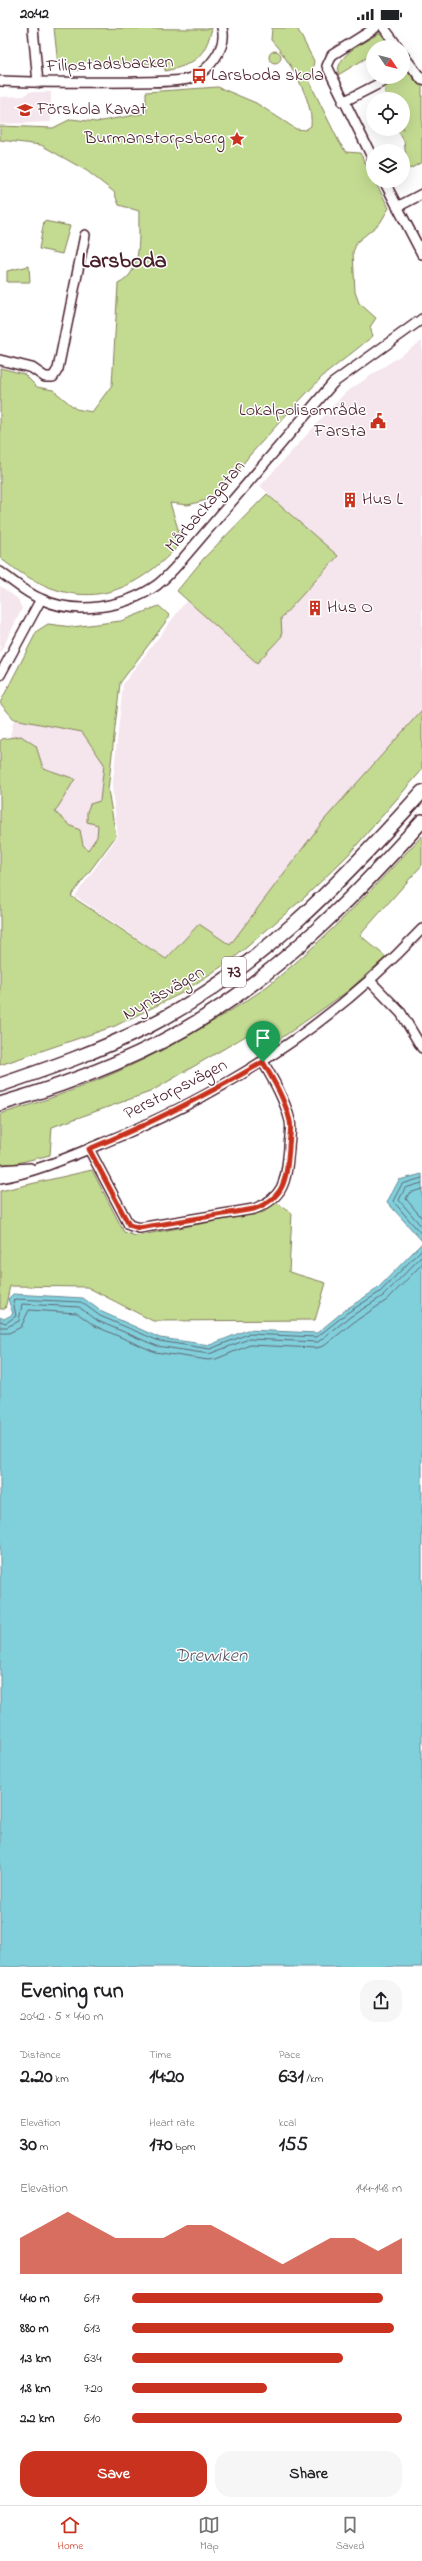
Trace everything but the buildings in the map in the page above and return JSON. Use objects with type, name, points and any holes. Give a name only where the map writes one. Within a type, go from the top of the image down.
[{"type":"highway","name":"Nynäsvägen","points":[[0,1085],[66,1062],[148,1026],[196,998],[250,962],[309,911],[367,853],[422,792]]},
{"type":"highway","name":"Nynäsvägen","points":[[0,1104],[67,1084],[157,1043],[207,1016],[259,980],[324,924],[384,864],[422,821]]},
{"type":"street","name":"Filipstadsbacken","points":[[33,28],[38,83]]},
{"type":"street","name":"Filipstadsbacken","points":[[0,81],[38,83],[154,81],[190,78],[201,73],[217,55],[222,45],[222,28]]},
{"type":"street","points":[[366,146],[329,75],[326,66],[328,60],[345,46],[375,28]]},
{"type":"street","points":[[384,28],[393,40]]},
{"type":"street","points":[[410,64],[422,80]]},
{"type":"street","points":[[343,102],[378,84]]},
{"type":"street","points":[[387,188],[422,254]]},
{"type":"street","points":[[396,207],[422,194]]},
{"type":"street","points":[[0,360],[32,368],[45,377],[53,377],[58,369],[85,235]]},
{"type":"street","name":"Mårbackagatan","points":[[0,572],[41,599],[64,606],[83,608],[118,603],[157,585],[181,561],[333,383],[422,319]]},
{"type":"street","points":[[0,676],[41,599]]},
{"type":"street","name":"Perstorpsvägen","points":[[0,1178],[24,1174],[43,1168],[158,1121],[199,1100],[263,1062],[317,1024],[370,981],[422,929]]},
{"type":"street","points":[[370,981],[401,1013],[422,1048]]},
{"type":"street","points":[[89,1149],[129,1225],[139,1228],[254,1209],[268,1204],[278,1194],[286,1180],[290,1122],[283,1099],[263,1062]]},
{"type":"street","name":"Perstorpsvägen","points":[[0,1170],[43,1168]]},
{"type":"shaded area","name":"Förskola Kavat","points":[[29,92],[51,92],[51,122],[0,124],[0,97],[24,96]]},
{"type":"shaded area","points":[[422,341],[422,710],[324,820],[230,945],[199,924],[167,959],[75,896],[118,836],[112,789],[123,684],[187,600],[257,663],[282,637],[281,618],[337,556],[260,486],[345,393]]},
{"type":"shaded area","points":[[0,586],[18,599],[22,609],[0,653]]},
{"type":"shaded area","points":[[14,719],[82,732],[104,764],[97,837],[88,850],[83,845],[80,830],[71,826],[55,812],[75,779],[43,768],[36,746],[21,736],[10,737]]},
{"type":"green space","points":[[54,28],[212,28],[206,46],[197,58],[184,66],[165,71],[165,64],[80,63],[80,70],[62,70],[58,65]]},
{"type":"green space","points":[[272,28],[297,28],[314,61],[310,83],[339,142],[346,152],[360,153],[366,164],[366,188],[378,188],[389,208],[380,223],[357,242],[353,252],[355,292],[359,303],[376,318],[370,327],[373,336],[323,376],[249,456],[218,497],[188,505],[170,503],[182,542],[160,563],[138,579],[117,589],[95,594],[72,594],[49,587],[25,575],[0,558],[0,368],[24,374],[37,387],[53,390],[76,409],[92,412],[112,385],[118,284],[132,271],[136,262],[139,241],[139,211],[119,205],[114,192],[87,171],[41,145],[0,140],[0,126],[53,128],[71,119],[96,122],[146,113],[146,92],[218,87],[256,103],[296,129],[305,130],[311,126],[311,116],[304,92],[292,68],[271,40]]},
{"type":"green space","points":[[381,32],[387,40],[367,40]]},
{"type":"green space","points":[[366,41],[366,58],[338,75],[342,60]]},
{"type":"green space","points":[[273,51],[277,51],[281,57],[277,63],[273,63],[269,59],[269,55]]},
{"type":"green space","points":[[410,69],[422,85],[422,162],[410,169],[410,144],[404,144],[401,136],[410,136],[410,92],[385,92],[384,85],[410,84]]},
{"type":"green space","points":[[44,221],[70,226],[62,254],[39,249]]},
{"type":"green space","points":[[29,266],[30,282],[7,282],[7,271]]},
{"type":"green space","points":[[267,494],[338,556],[281,618],[282,636],[257,663],[177,591],[204,558]]},
{"type":"green space","points":[[159,606],[170,616],[120,683],[108,790],[116,836],[71,896],[166,959],[199,924],[230,945],[324,820],[422,710],[422,770],[349,854],[306,896],[233,959],[180,994],[115,1026],[0,1065],[0,741],[2,739],[21,736],[36,746],[43,768],[75,779],[55,812],[71,826],[80,830],[83,845],[88,850],[97,837],[98,825],[87,822],[87,812],[90,804],[100,801],[104,764],[82,732],[14,719],[0,703],[37,631],[48,624],[72,627],[121,621]]},
{"type":"green space","points":[[422,836],[422,865],[360,935],[386,957],[348,991],[273,1044],[261,1027],[150,1092],[52,1127],[50,1155],[13,1164],[0,1164],[0,1114],[57,1096],[111,1074],[164,1049],[246,1001],[275,980],[314,946]]},
{"type":"green space","points":[[92,1170],[124,1232],[136,1236],[264,1212],[276,1202],[292,1213],[289,1272],[326,1283],[315,1320],[153,1321],[87,1287],[10,1286],[5,1309],[0,1309],[0,1191]]},
{"type":"water","points":[[422,1174],[422,1241],[387,1202],[399,1180]]},
{"type":"water","name":"Drevviken","points":[[422,1243],[422,1967],[0,1967],[0,1317],[4,1319],[13,1314],[8,1299],[13,1294],[83,1298],[102,1312],[160,1338],[210,1345],[247,1330],[317,1333],[345,1310],[377,1289]]},
{"type":"place","name":"Larsboda skola","points":[[199,76]]},
{"type":"place","name":"Förskola Kavat","points":[[25,110]]},
{"type":"place","name":"Burmanstorpsberg","points":[[237,139]]},
{"type":"place","name":"Lokalpolisområde Farsta","points":[[378,421]]},
{"type":"place","name":"Hus L","points":[[350,500]]},
{"type":"place","name":"Hus O","points":[[315,608]]},
{"type":"district","name":"Larsboda","points":[[124,262]]},
{"type":"route","points":[[263,1062],[283,1099],[290,1122],[286,1180],[278,1194],[268,1204],[254,1209],[139,1228],[129,1225],[89,1149],[151,1124],[199,1100],[263,1062]]}]
